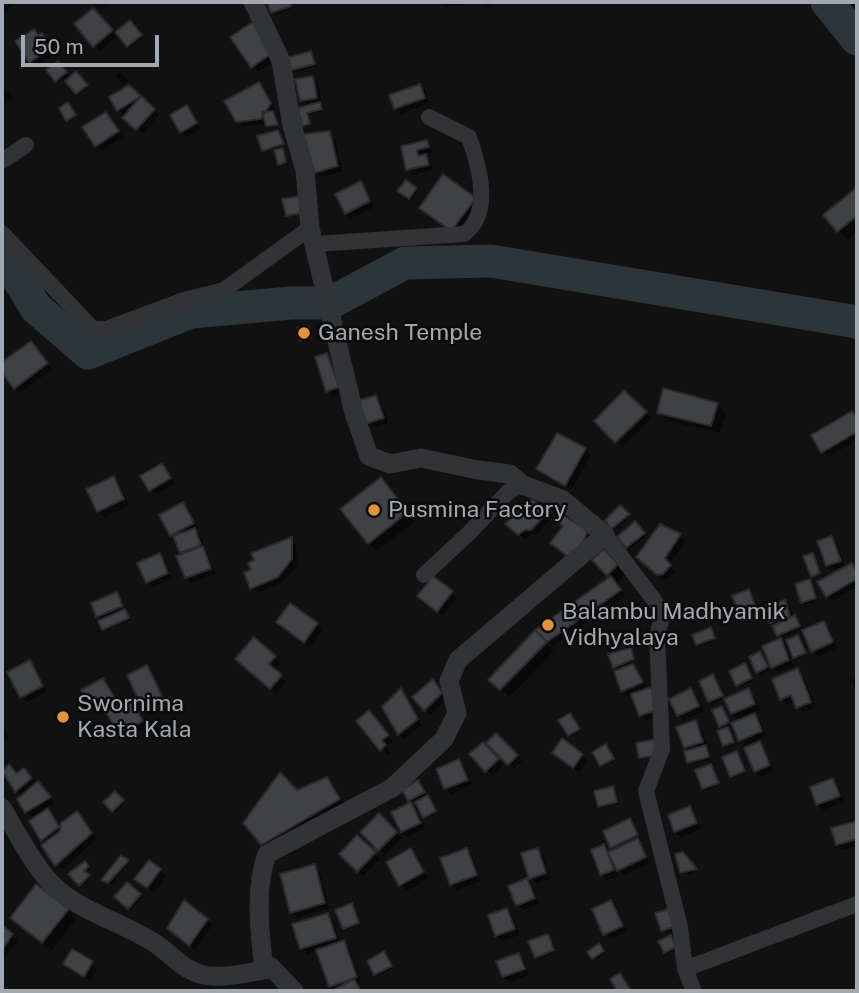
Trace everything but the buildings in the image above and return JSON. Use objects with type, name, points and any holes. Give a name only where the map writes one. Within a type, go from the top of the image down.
[{"type":"street","points":[[253,2],[281,61],[292,125],[305,170],[315,242],[329,309],[354,413],[369,456],[390,464],[421,458],[510,474],[523,485],[563,500],[605,535],[663,614],[657,636],[662,749],[646,791],[680,927],[685,969],[694,991]]},
{"type":"street","points":[[2,233],[93,328],[106,329],[184,300],[224,290],[315,242],[464,234],[473,228],[479,218],[482,204],[475,155],[469,137],[429,117]]},
{"type":"street","points":[[2,161],[26,145]]},
{"type":"street","points":[[424,575],[509,491],[523,485]]},
{"type":"street","points":[[264,970],[260,933],[261,880],[267,854],[392,788],[436,748],[444,739],[457,713],[449,681],[458,660],[605,535]]},
{"type":"street","points":[[2,808],[46,878],[66,896],[155,943],[181,965],[200,975],[264,970],[271,967],[293,991]]},
{"type":"street","points":[[685,969],[857,904]]},
{"type":"waterway","points":[[827,2],[857,39]]},
{"type":"waterway","points":[[2,252],[36,308],[88,353],[191,312],[291,303],[330,303],[405,263],[491,261],[857,322]]},
{"type":"place","name":"Ganesh Temple","points":[[304,333]]},
{"type":"place","name":"Pusmina Factory","points":[[374,510]]},
{"type":"place","name":"Balambu Madhyamik Vidhyalaya","points":[[548,625]]},
{"type":"place","name":"Swornima Kasta Kala","points":[[63,717]]}]
